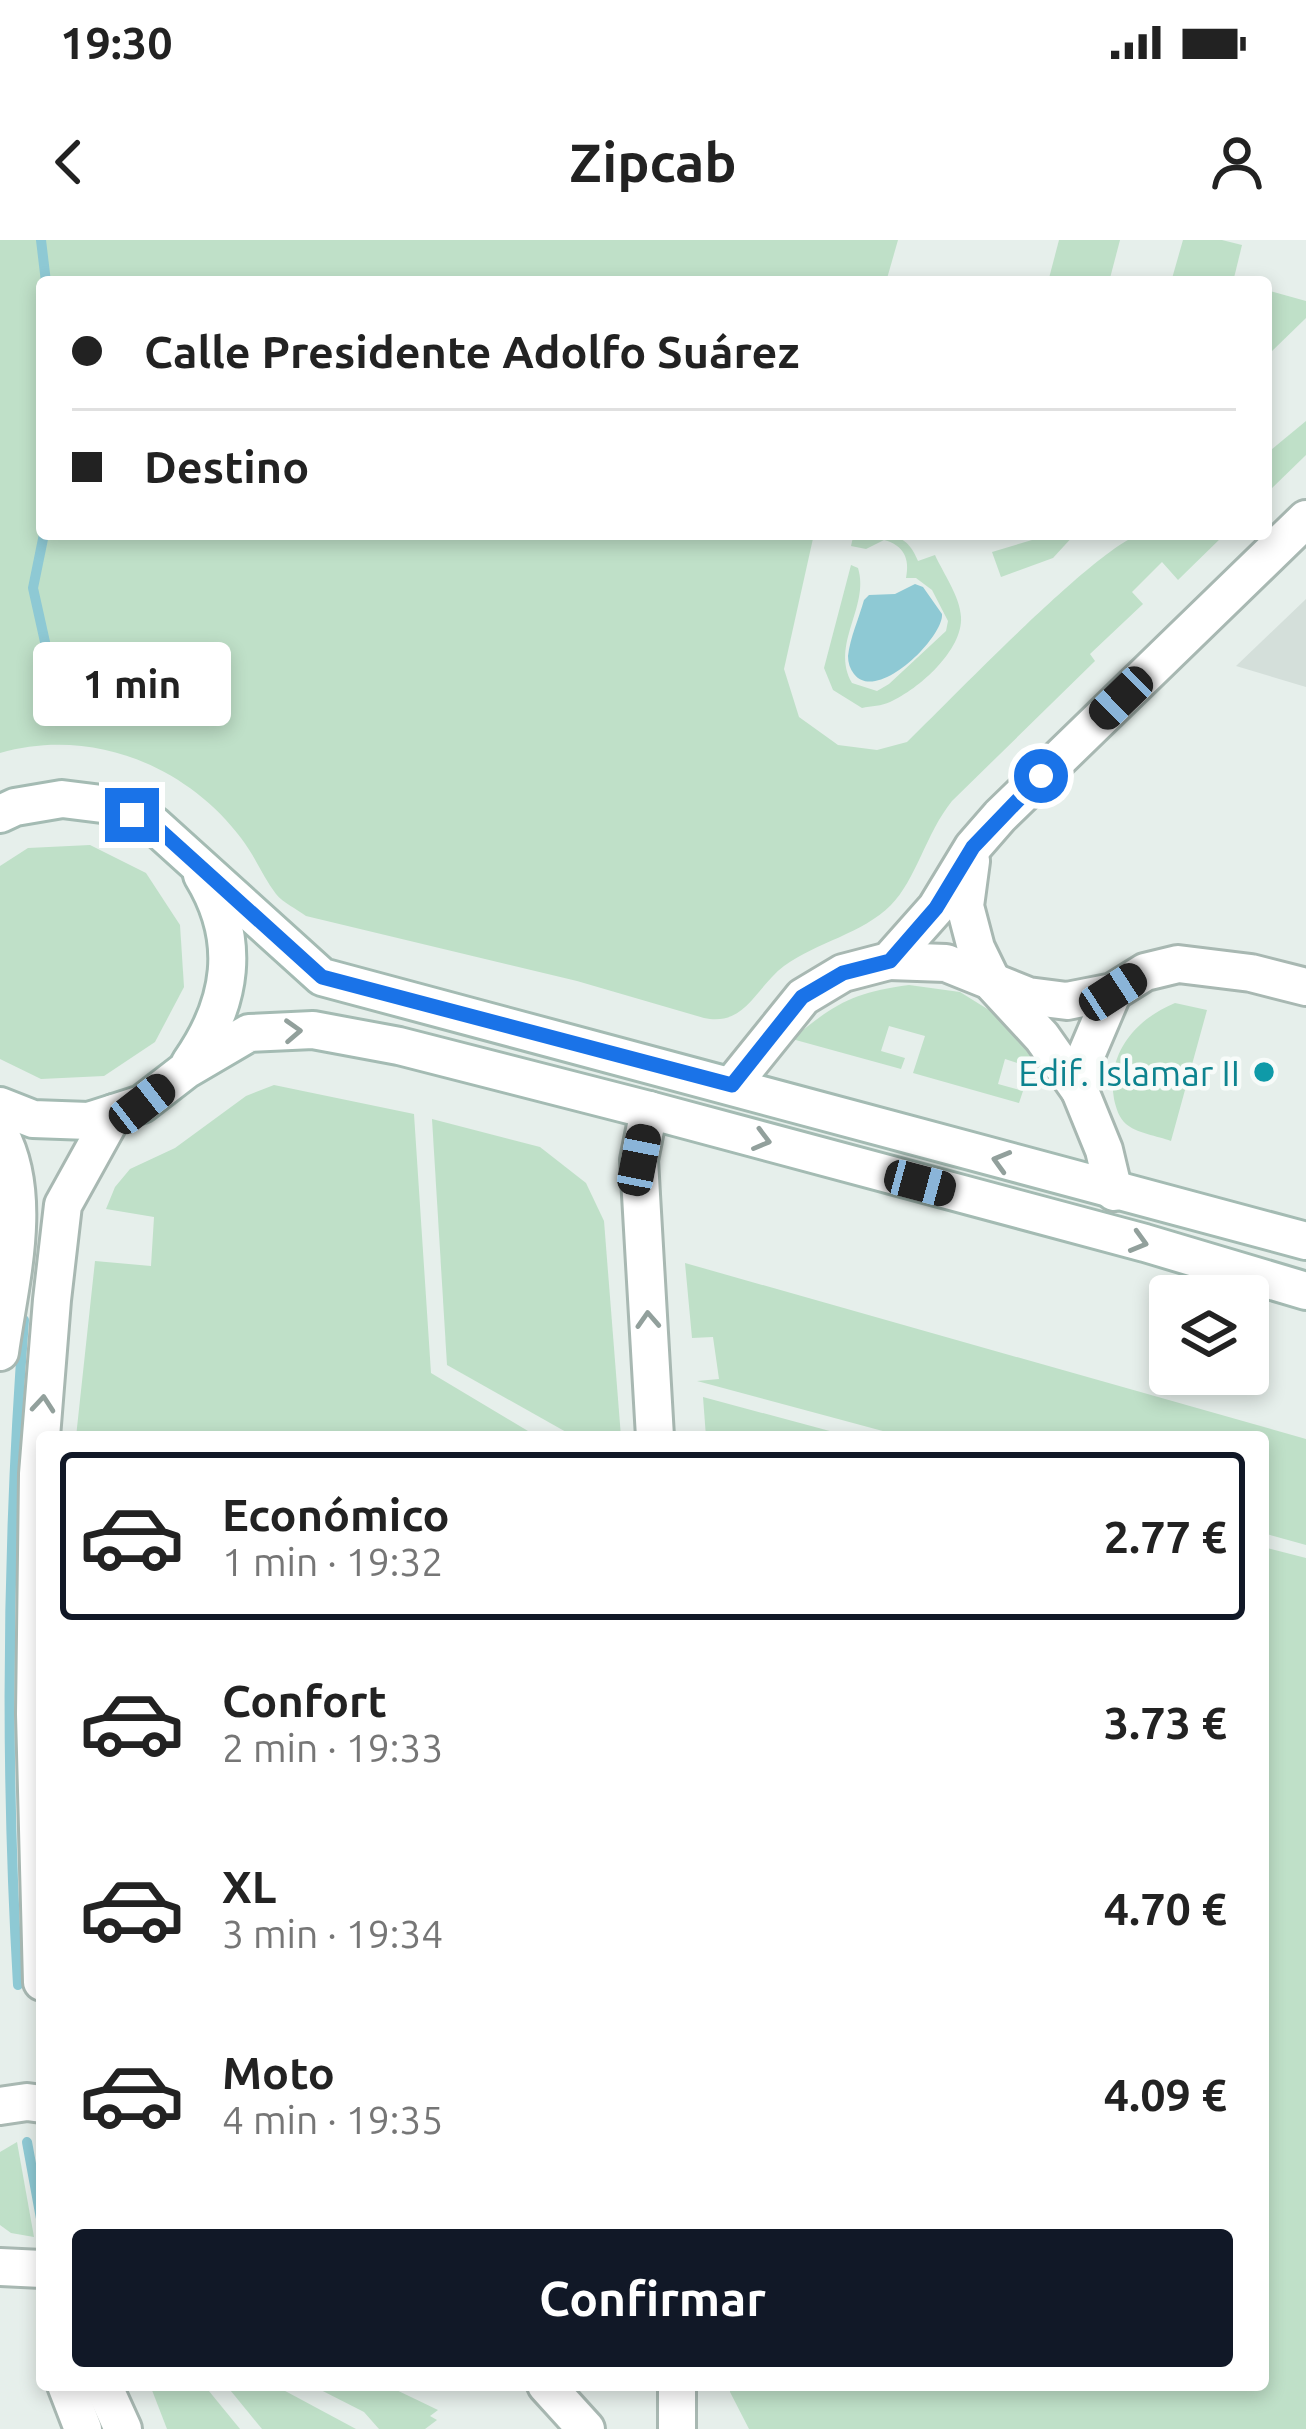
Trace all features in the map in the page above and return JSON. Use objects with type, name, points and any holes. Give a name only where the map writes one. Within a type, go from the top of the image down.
[{"type":"street","points":[[890,961],[936,908],[973,847],[1000,816],[1306,519]]},
{"type":"street","points":[[0,814],[62,799],[110,805],[154,825],[322,977],[1306,1241]]},
{"type":"street","points":[[973,847],[965,906],[976,948],[994,985],[1042,1037],[1080,1091],[1104,1150],[1114,1192]]},
{"type":"street","points":[[186,1070],[212,1032],[226,988],[227,941],[215,896],[190,857]]},
{"type":"street","points":[[732,1085],[802,997],[843,973],[890,961],[946,963],[1028,996],[1067,1001],[1113,992],[1144,972],[1178,964],[1251,973],[1306,987]]},
{"type":"street","points":[[1080,1091],[1084,1060],[1113,992]]},
{"type":"street","points":[[0,1106],[33,1119],[88,1121],[142,1104],[186,1070],[249,1033],[313,1030],[399,1046],[649,1110],[1306,1291]]},
{"type":"street","points":[[649,1110],[639,1160],[656,1431]]},
{"type":"street","points":[[41,1431],[63,1205],[114,1113]]},
{"type":"street","points":[[0,1133],[12,1168],[16,1224],[0,1352]]},
{"type":"street","points":[[36,1594],[36,1781]]},
{"type":"street","points":[[0,2106],[36,2103]]},
{"type":"street","points":[[68,2391],[83,2429]]},
{"type":"street","points":[[106,2391],[123,2429]]},
{"type":"street","points":[[551,2391],[586,2429]]},
{"type":"street","points":[[677,2391],[677,2429]]},
{"type":"shaded area","points":[[1306,599],[1306,687],[1236,666]]},
{"type":"green space","points":[[0,240],[898,240],[888,276],[36,276],[36,540],[813,540],[784,669],[799,717],[838,745],[877,750],[907,742],[1060,594],[1121,544],[1129,540],[1219,540],[1178,580],[1162,562],[1132,592],[1143,604],[1090,654],[1095,661],[952,801],[891,905],[867,923],[784,966],[730,1017],[704,1018],[577,981],[306,916],[276,894],[219,812],[165,772],[102,749],[68,745],[0,753]]},
{"type":"green space","points":[[1059,240],[1120,240],[1111,276],[1050,276]]},
{"type":"green space","points":[[1183,240],[1242,245],[1234,276],[1173,276]]},
{"type":"green space","points":[[1272,292],[1306,301],[1306,318],[1272,351]]},
{"type":"green space","points":[[1306,421],[1306,455],[1272,488],[1272,449]]},
{"type":"green space","points":[[852,540],[884,540],[866,549],[851,546]]},
{"type":"green space","points":[[884,540],[903,540],[918,561],[935,555],[960,609],[960,630],[947,655],[914,688],[890,702],[862,708],[833,690],[824,668],[851,565],[858,568],[860,583],[845,654],[852,683],[877,691],[946,631],[948,621],[932,590],[916,578],[906,578],[906,559],[896,545]]},
{"type":"green space","points":[[1032,540],[1070,540],[1053,558],[1001,577],[992,552]]},
{"type":"green space","points":[[90,845],[146,873],[180,925],[184,987],[155,1042],[104,1076],[41,1079],[0,1059],[0,866],[28,848]]},
{"type":"green space","points":[[909,985],[960,992],[1018,1028],[1045,1072],[1005,1059],[998,1084],[1023,1091],[1019,1103],[913,1073],[925,1036],[889,1026],[881,1051],[905,1058],[901,1069],[792,1039],[846,1002]]},
{"type":"green space","points":[[1175,1003],[1207,1010],[1171,1141],[1124,1122],[1113,1082],[1120,1053],[1136,1028]]},
{"type":"green space","points":[[274,1085],[414,1114],[431,1373],[528,1431],[77,1431],[95,1261],[151,1266],[154,1217],[106,1209],[115,1187],[130,1169],[175,1148],[246,1096]]},
{"type":"green space","points":[[432,1119],[540,1147],[586,1183],[604,1221],[621,1431],[564,1431],[447,1365]]},
{"type":"green space","points":[[685,1263],[1306,1439],[1306,1545],[1269,1535],[1269,1431],[883,1431],[697,1381],[719,1379],[713,1337],[692,1338]]},
{"type":"green space","points":[[703,1397],[830,1431],[706,1431]]},
{"type":"green space","points":[[1269,1549],[1306,1558],[1306,2429],[749,2429],[730,2392],[1269,2391]]},
{"type":"green space","points":[[17,2142],[34,2237],[11,2233],[0,2225],[0,2152]]},
{"type":"green space","points":[[152,2391],[209,2391],[240,2429],[167,2429]]},
{"type":"green space","points":[[231,2391],[285,2391],[356,2429],[262,2429]]},
{"type":"green space","points":[[323,2391],[398,2391],[438,2410],[430,2416],[437,2420],[425,2429],[379,2429],[364,2412]]},
{"type":"water","points":[[915,584],[923,587],[942,614],[940,624],[907,664],[878,681],[864,681],[853,672],[848,656],[864,600]]},
{"type":"waterway","points":[[41,240],[45,276]]},
{"type":"waterway","points":[[43,540],[33,588],[57,696]]},
{"type":"waterway","points":[[18,1985],[10,1652],[24,1320]]},
{"type":"waterway","points":[[27,2142],[36,2191]]},
{"type":"place","name":"Edif. Islamar II","points":[[1264,1072]]},
{"type":"route","points":[[132,815],[154,825],[322,977],[732,1085],[802,997],[843,973],[890,961],[936,908],[973,847],[1041,776]]}]
